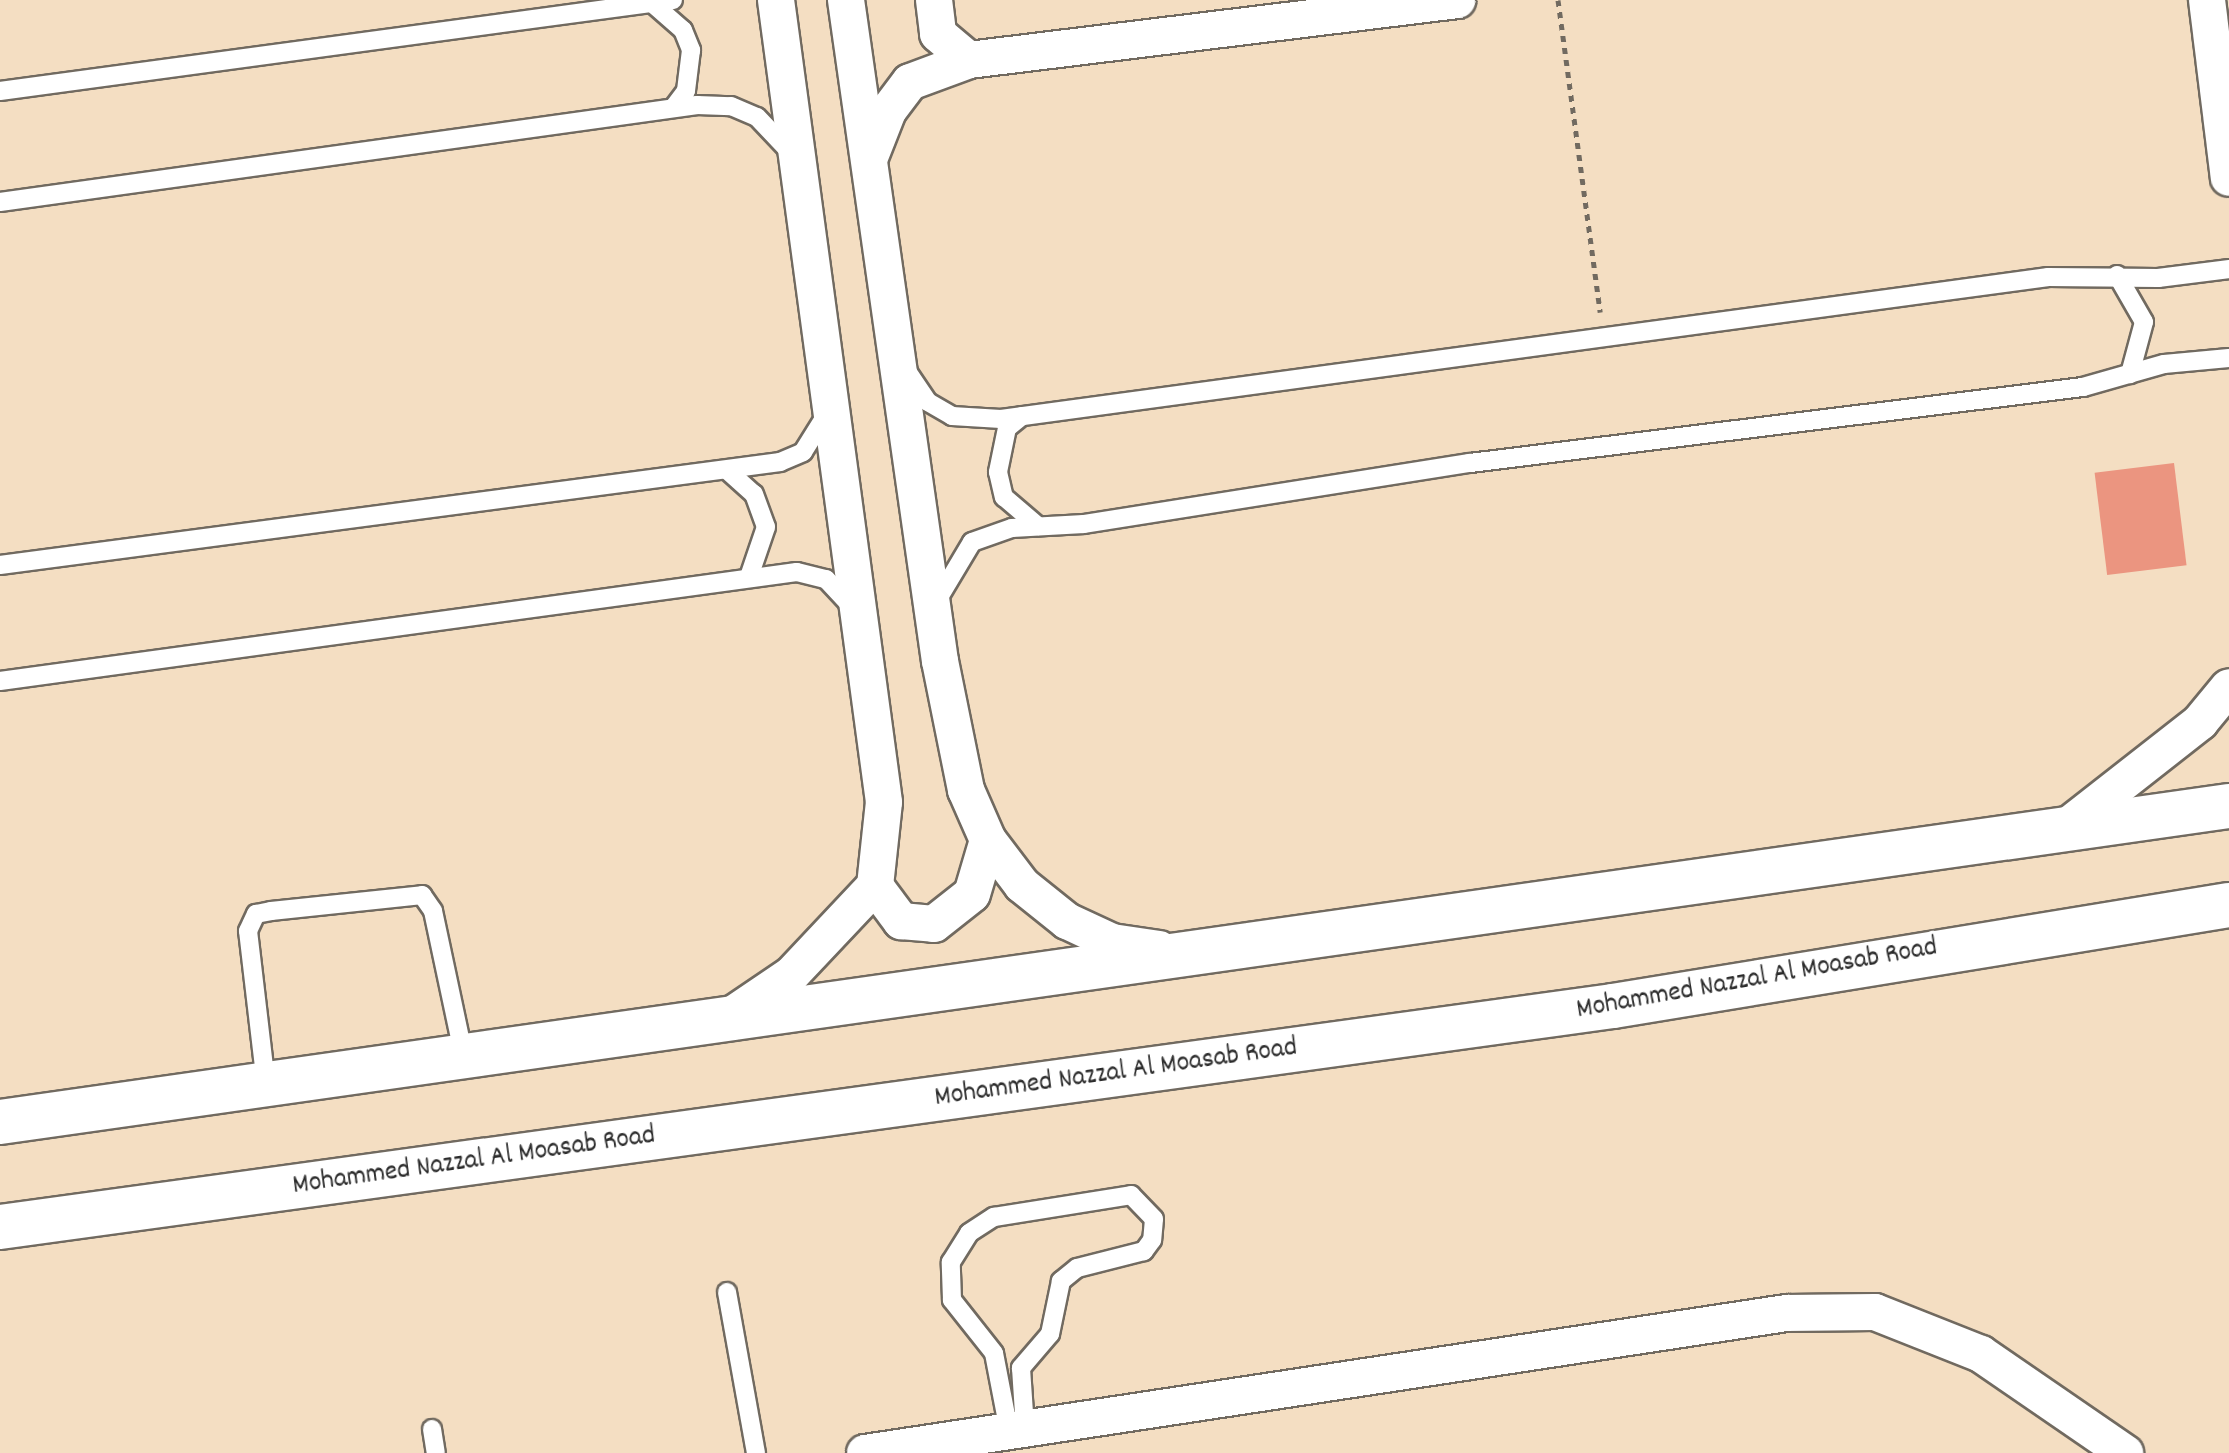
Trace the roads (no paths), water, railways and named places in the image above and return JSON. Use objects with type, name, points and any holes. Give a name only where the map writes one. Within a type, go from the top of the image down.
[{"type":"street","points":[[724,1020],[791,975],[875,886],[884,802],[776,0]]},
{"type":"street","points":[[846,0],[933,613],[966,790],[988,840],[1022,885],[1067,921],[1112,942],[1204,956]]},
{"type":"street","points":[[934,0],[938,34],[969,60]]},
{"type":"street","points":[[869,158],[888,111],[910,82],[969,60],[1457,0]]},
{"type":"street","points":[[2207,0],[2229,178]]},
{"type":"street","points":[[2065,828],[2200,722],[2229,687]]},
{"type":"street","points":[[0,1122],[1204,956],[2229,806]]},
{"type":"street","points":[[875,886],[901,921],[934,924],[972,894],[988,840]]},
{"type":"street","points":[[1967,944],[2127,896],[2229,879]]},
{"type":"street","name":"Mohammed Nazzal Al Moasab Road","points":[[0,1227],[1613,1006],[1967,944],[2229,905]]},
{"type":"street","points":[[865,1453],[965,1445],[1017,1430],[1786,1313],[1875,1312],[1981,1354],[2125,1453]]},
{"type":"lane","points":[[0,91],[673,0]]},
{"type":"lane","points":[[652,3],[683,30],[691,50],[686,91],[673,108]]},
{"type":"lane","points":[[0,202],[673,108],[731,106],[757,117],[798,160]]},
{"type":"lane","points":[[898,358],[928,402],[952,416],[1022,416],[2048,277],[2229,269]]},
{"type":"lane","points":[[2117,275],[2144,322],[2130,374]]},
{"type":"lane","points":[[933,613],[944,578],[972,542],[1038,526],[2083,387],[2130,374],[2229,358]]},
{"type":"lane","points":[[0,565],[727,470],[803,452],[829,405]]},
{"type":"lane","points":[[1022,416],[1007,428],[998,472],[1004,497],[1038,526]]},
{"type":"lane","points":[[727,470],[754,494],[766,527],[749,577]]},
{"type":"lane","points":[[0,681],[797,572],[826,579],[861,619]]},
{"type":"lane","points":[[266,1085],[248,931],[256,914],[271,911],[422,895],[433,911],[464,1057]]},
{"type":"lane","points":[[1131,1195],[1154,1219],[1152,1240],[1144,1251],[1077,1268],[1061,1281],[1050,1334],[1021,1368],[1017,1430],[994,1353],[952,1300],[951,1262],[969,1233],[994,1217],[1131,1195]]},
{"type":"lane","points":[[727,1292],[756,1453]]},
{"type":"lane","points":[[432,1429],[436,1453]]}]
